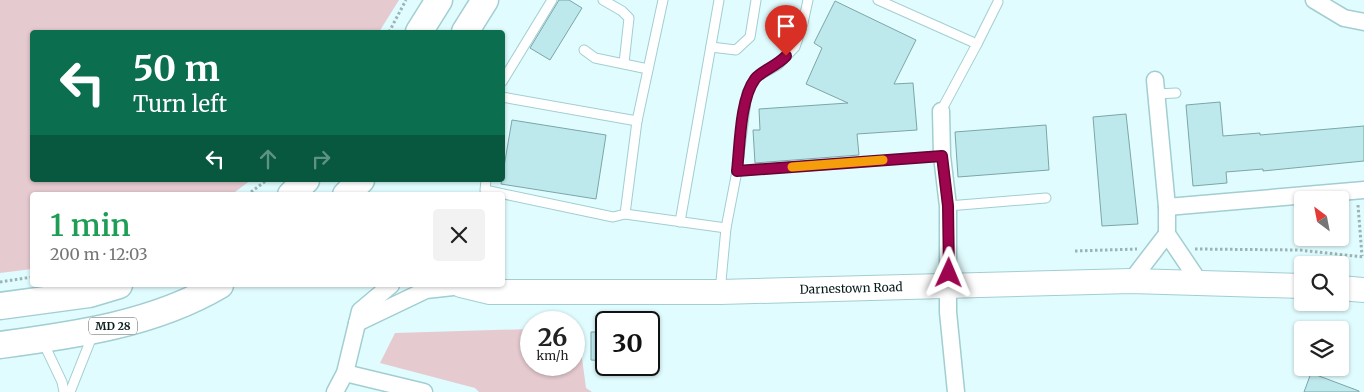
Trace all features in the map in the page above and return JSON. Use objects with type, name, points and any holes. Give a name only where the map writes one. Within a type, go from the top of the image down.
[{"type":"main road","points":[[420,30],[439,0]]},
{"type":"main road","points":[[466,30],[486,0]]},
{"type":"main road","points":[[294,192],[304,182]]},
{"type":"main road","name":"Darnestown Road","points":[[469,287],[490,292],[720,292],[1131,281],[1294,286]]},
{"type":"main road","points":[[0,306],[89,294],[112,287]]},
{"type":"main road","name":"MD 28","points":[[0,345],[95,330],[159,312],[215,287]]},
{"type":"main road","points":[[1349,289],[1364,290]]},
{"type":"street","points":[[1314,0],[1344,18],[1364,22]]},
{"type":"street","points":[[1155,87],[1167,234],[1200,283]]},
{"type":"street","points":[[941,111],[942,156],[948,206],[948,312],[956,392]]},
{"type":"street","points":[[1166,207],[1360,190]]},
{"type":"street","points":[[1131,281],[1167,234]]},
{"type":"street","points":[[335,392],[345,373],[360,311],[389,287]]},
{"type":"street","points":[[358,323],[426,290],[447,287]]},
{"type":"street","points":[[345,373],[424,392]]},
{"type":"lane","points":[[505,77],[552,0]]},
{"type":"lane","points":[[603,0],[622,11],[629,18],[624,63]]},
{"type":"lane","points":[[625,214],[637,121],[663,0]]},
{"type":"lane","points":[[680,222],[719,0]]},
{"type":"lane","points":[[711,47],[736,50],[750,36],[756,0]]},
{"type":"lane","points":[[720,292],[726,228],[737,171],[747,93],[756,77],[778,65],[795,47],[804,23],[808,0]]},
{"type":"lane","points":[[878,0],[977,44]]},
{"type":"lane","points":[[941,111],[977,44],[997,1]]},
{"type":"lane","points":[[584,50],[595,58],[648,69]]},
{"type":"lane","points":[[1155,87],[1176,93]]},
{"type":"lane","points":[[505,98],[637,121]]},
{"type":"lane","points":[[737,171],[942,156]]},
{"type":"lane","points":[[486,182],[485,190],[494,192]]},
{"type":"lane","points":[[505,194],[613,217],[625,214],[726,228]]},
{"type":"lane","points":[[948,206],[1046,198]]},
{"type":"lane","points":[[70,392],[95,330]]},
{"type":"lane","points":[[41,339],[62,382],[64,392]]},
{"type":"path","points":[[390,30],[406,0]]},
{"type":"path","points":[[251,192],[264,182]]},
{"type":"path","points":[[1186,248],[1299,250],[1363,257],[1360,190]]},
{"type":"path","points":[[1076,251],[1139,249]]},
{"type":"path","points":[[0,282],[30,277]]},
{"type":"shaded area","points":[[0,0],[399,0],[380,30],[30,30],[30,182],[248,182],[235,192],[30,192],[30,269],[0,273]]},
{"type":"shaded area","points":[[520,329],[520,376],[584,376],[586,388],[592,392],[479,392],[475,388],[380,363],[395,333]]},
{"type":"building","points":[[559,0],[569,0],[582,8],[550,60],[530,48]]},
{"type":"building","points":[[835,1],[916,40],[894,84],[913,83],[917,130],[857,134],[859,155],[755,163],[753,130],[760,130],[759,109],[848,103],[806,84],[822,48],[814,43]]},
{"type":"building","points":[[1220,102],[1223,136],[1260,133],[1260,135],[1364,126],[1364,161],[1263,171],[1263,169],[1226,172],[1227,183],[1193,186],[1186,105]]},
{"type":"building","points":[[1126,114],[1138,224],[1102,226],[1093,117]]},
{"type":"building","points":[[512,120],[606,135],[596,199],[501,184],[501,182],[505,182],[505,161]]},
{"type":"building","points":[[1046,125],[1049,170],[958,177],[955,132]]},
{"type":"building","points":[[591,332],[595,332],[595,360],[591,360]]},
{"type":"building","points":[[1310,376],[1319,376],[1359,391],[1359,392],[1304,392]]},
{"type":"slow traffic","points":[[792,167],[883,160]]},
{"type":"route","points":[[786,56],[778,65],[756,77],[747,93],[737,171],[942,156],[948,206],[949,273]]}]
